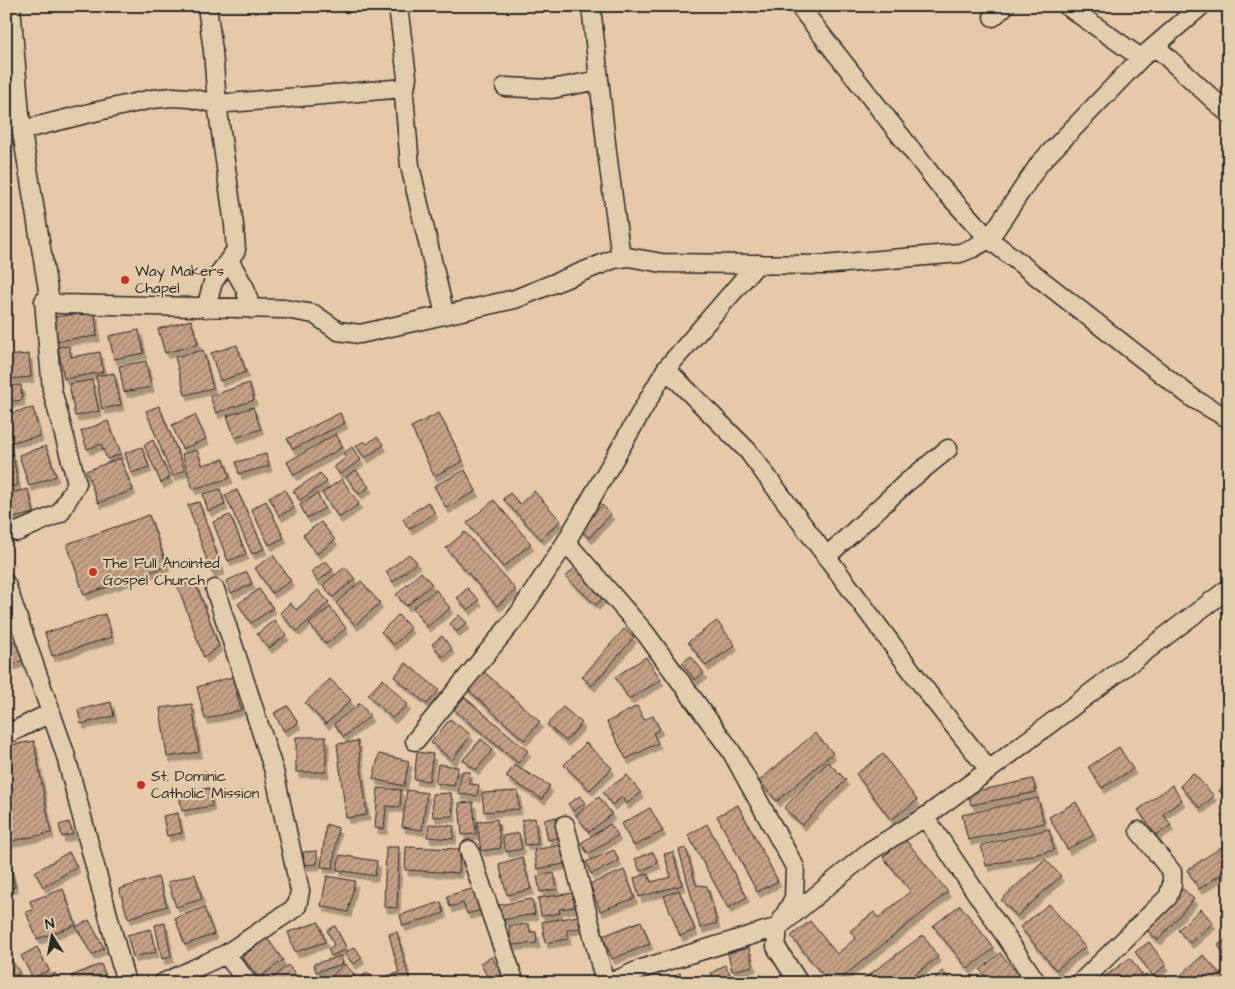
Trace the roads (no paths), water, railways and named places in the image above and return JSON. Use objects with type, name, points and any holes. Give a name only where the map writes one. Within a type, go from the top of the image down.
[{"type":"street","points":[[206,308],[213,282],[236,250],[217,104],[207,6]]},
{"type":"street","points":[[398,6],[407,77],[404,95],[410,166],[445,315]]},
{"type":"street","points":[[591,6],[621,258]]},
{"type":"street","points":[[798,6],[940,186],[989,239],[1194,399],[1229,419]]},
{"type":"street","points":[[1067,6],[1141,58]]},
{"type":"street","points":[[10,15],[22,130],[49,296],[53,303],[285,309],[314,314],[338,331],[360,334],[515,299],[614,259],[628,257],[662,262],[823,265],[960,254],[989,239],[1040,163],[1141,58],[1201,6]]},
{"type":"street","points":[[1155,46],[1229,114]]},
{"type":"street","points":[[505,87],[552,89],[599,80]]},
{"type":"street","points":[[22,130],[152,99],[190,98],[217,104],[405,88]]},
{"type":"street","points":[[229,260],[245,288],[251,309]]},
{"type":"street","points":[[415,741],[518,615],[566,542],[666,369],[758,264]]},
{"type":"street","points":[[6,530],[17,532],[60,513],[77,483],[52,390],[44,301],[49,296]]},
{"type":"street","points":[[666,369],[748,452],[931,697],[990,770]]},
{"type":"street","points":[[826,557],[906,483],[948,449]]},
{"type":"street","points":[[566,542],[646,634],[731,751],[794,868],[794,898],[778,927],[776,947],[800,983]]},
{"type":"street","points":[[6,584],[64,753],[126,983]]},
{"type":"street","points":[[610,983],[642,970],[778,927],[870,851],[925,817],[990,770],[1229,588]]},
{"type":"street","points":[[163,983],[226,954],[297,906],[300,891],[274,771],[215,589]]},
{"type":"street","points":[[6,735],[50,713]]},
{"type":"street","points":[[925,817],[1037,983]]},
{"type":"street","points":[[565,825],[605,983]]},
{"type":"street","points":[[1080,983],[1168,896],[1172,885],[1172,872],[1139,831]]},
{"type":"street","points":[[469,850],[515,983]]},
{"type":"street","points":[[226,954],[248,983]]},
{"type":"place","name":"Way Makers Chapel","points":[[125,280]]},
{"type":"place","name":"The Full Anointed Gospel Church","points":[[93,572]]},
{"type":"place","name":"St. Dominic Catholic Mission","points":[[141,785]]}]
